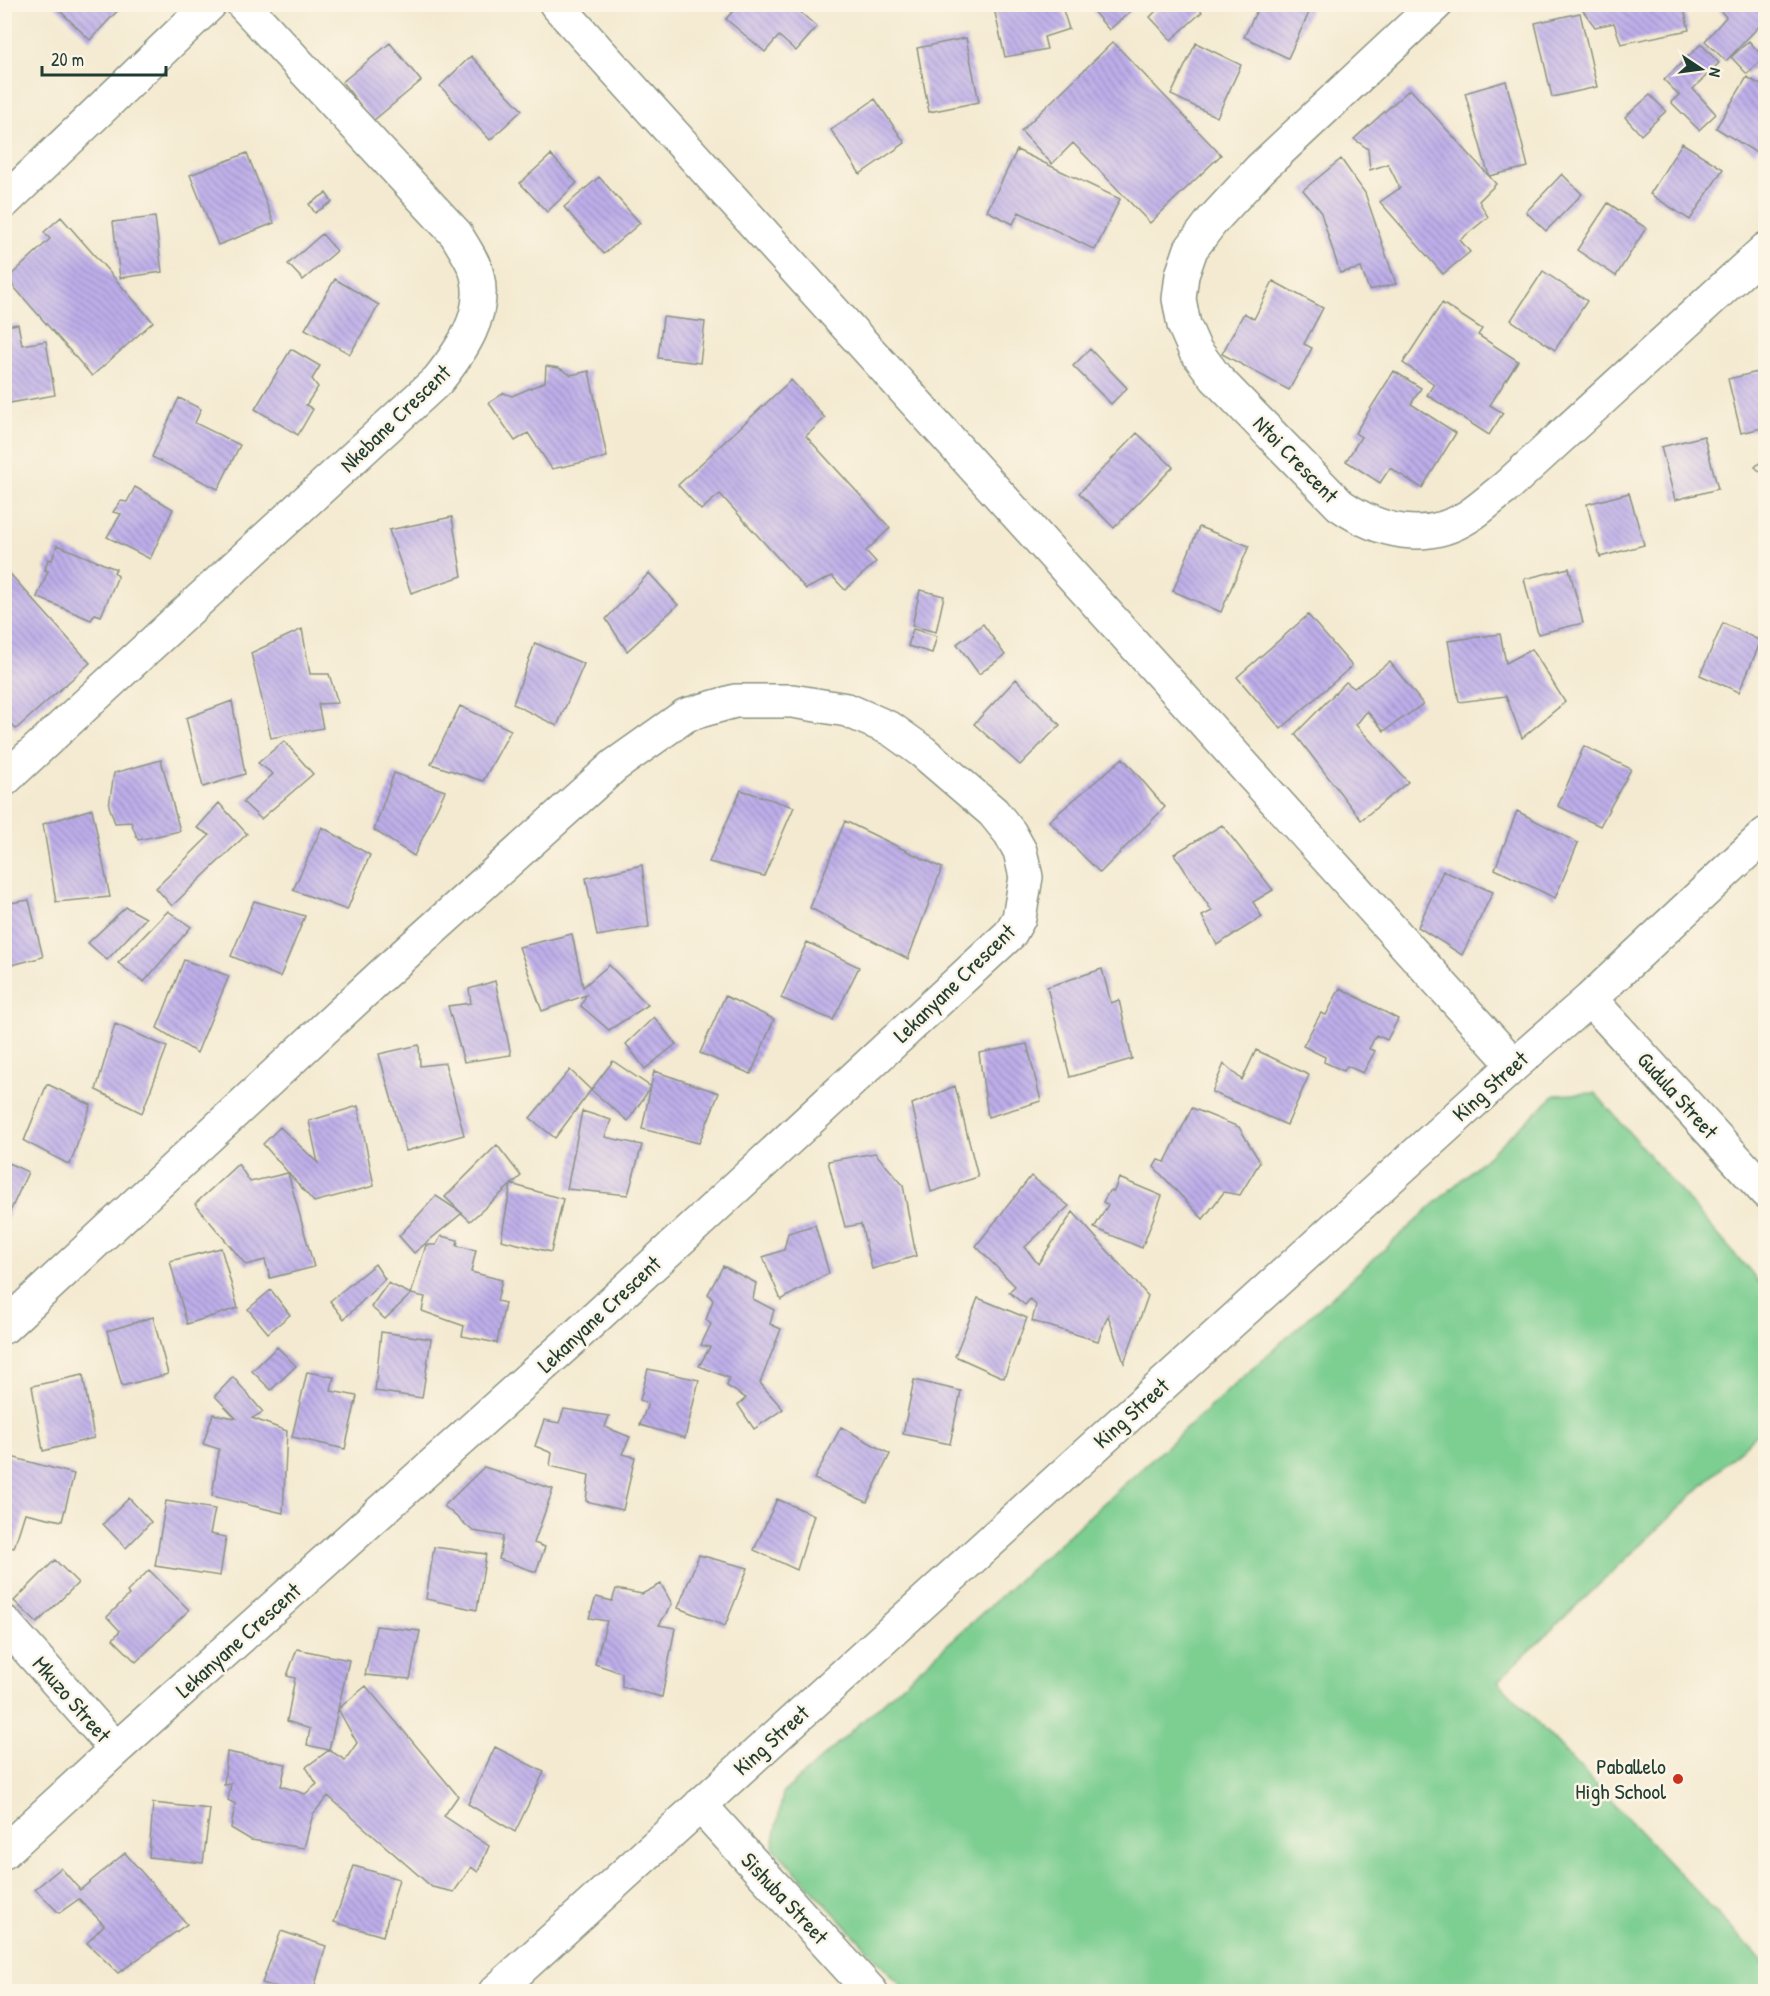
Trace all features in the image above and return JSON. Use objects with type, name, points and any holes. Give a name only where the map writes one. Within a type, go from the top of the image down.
[{"type":"street","points":[[4,202],[210,4]]},
{"type":"street","name":"Nkebane Crescent","points":[[4,780],[438,380],[456,357],[476,318],[479,298],[477,276],[456,234],[243,4]]},
{"type":"street","points":[[556,4],[1514,1065]]},
{"type":"street","name":"Ntoi Crescent","points":[[1436,4],[1252,178],[1212,221],[1191,249],[1182,275],[1179,299],[1184,325],[1195,350],[1216,378],[1340,505],[1358,518],[1385,529],[1416,533],[1443,528],[1467,517],[1505,488],[1766,249]]},
{"type":"street","name":"Lekanyane Crescent","points":[[4,1327],[383,974],[614,766],[686,715],[735,701],[792,701],[847,710],[891,729],[923,752],[993,812],[1010,833],[1020,851],[1026,877],[1019,918],[1010,934],[577,1335],[4,1852]]},
{"type":"street","name":"King Street","points":[[495,1992],[1514,1065],[1590,999],[1766,834]]},
{"type":"street","name":"Gudula Street","points":[[1590,999],[1766,1192]]},
{"type":"street","name":"Mkuzo Street","points":[[4,1622],[116,1749]]},
{"type":"street","name":"Sishuba Street","points":[[700,1805],[871,1992]]},
{"type":"green space","points":[[1595,1093],[1765,1289],[1765,1426],[1498,1681],[1765,1964],[1765,1991],[906,1991],[773,1847],[783,1793],[1555,1095]]},
{"type":"building","points":[[53,4],[124,4],[90,40]]},
{"type":"building","points":[[739,4],[791,4],[817,27],[796,51],[779,36],[765,52],[726,19]]},
{"type":"building","points":[[993,4],[1061,4],[1069,29],[1044,37],[1047,49],[1005,57]]},
{"type":"building","points":[[1087,4],[1139,4],[1109,30]]},
{"type":"building","points":[[1163,4],[1195,4],[1202,12],[1171,40],[1150,17]]},
{"type":"building","points":[[1260,4],[1313,4],[1288,58],[1244,37]]},
{"type":"building","points":[[1578,4],[1683,4],[1689,30],[1621,44],[1614,23],[1595,27]]},
{"type":"building","points":[[1714,4],[1766,4],[1766,19],[1726,61],[1705,41],[1726,17]]},
{"type":"building","points":[[1580,13],[1597,87],[1552,97],[1535,23]]},
{"type":"building","points":[[966,38],[979,102],[929,112],[917,48]]},
{"type":"building","points":[[1749,41],[1764,58],[1747,74],[1731,57]]},
{"type":"building","points":[[1113,42],[1221,155],[1150,223],[1073,143],[1052,164],[1021,131]]},
{"type":"building","points":[[390,43],[421,81],[373,121],[342,82]]},
{"type":"building","points":[[1196,43],[1241,65],[1217,117],[1171,95]]},
{"type":"building","points":[[1701,44],[1719,63],[1693,89],[1716,114],[1699,130],[1671,102],[1679,95],[1664,80]]},
{"type":"building","points":[[471,56],[522,110],[490,140],[440,86]]},
{"type":"building","points":[[1747,77],[1766,88],[1766,134],[1755,152],[1716,128]]},
{"type":"building","points":[[1506,81],[1528,167],[1489,176],[1465,93]]},
{"type":"building","points":[[1410,89],[1496,184],[1479,201],[1488,217],[1460,240],[1470,252],[1443,274],[1380,202],[1400,188],[1388,164],[1370,170],[1368,149],[1354,139]]},
{"type":"building","points":[[1650,95],[1666,111],[1641,135],[1625,117]]},
{"type":"building","points":[[875,99],[905,143],[860,174],[831,130]]},
{"type":"building","points":[[1682,143],[1723,169],[1690,220],[1650,194]]},
{"type":"building","points":[[1017,150],[1120,199],[1095,250],[1019,212],[1013,224],[987,211]]},
{"type":"building","points":[[247,153],[274,223],[218,245],[190,175]]},
{"type":"building","points":[[551,155],[577,183],[547,212],[520,183]]},
{"type":"building","points":[[1341,159],[1365,193],[1396,284],[1369,290],[1361,268],[1340,273],[1320,210],[1303,190]]},
{"type":"building","points":[[1562,174],[1582,194],[1546,231],[1526,212]]},
{"type":"building","points":[[599,177],[640,223],[604,254],[564,207]]},
{"type":"building","points":[[326,193],[332,202],[315,213],[309,204]]},
{"type":"building","points":[[1608,203],[1646,228],[1616,276],[1577,250]]},
{"type":"building","points":[[61,217],[153,322],[92,376],[7,279],[50,239],[44,232]]},
{"type":"building","points":[[155,217],[162,272],[120,278],[113,222]]},
{"type":"building","points":[[322,234],[337,251],[303,280],[288,264]]},
{"type":"building","points":[[1543,271],[1587,301],[1555,350],[1511,320]]},
{"type":"building","points":[[335,279],[379,305],[350,354],[305,329]]},
{"type":"building","points":[[1273,281],[1323,308],[1304,344],[1312,348],[1289,390],[1222,354],[1244,313],[1254,319]]},
{"type":"building","points":[[1442,303],[1482,329],[1478,335],[1518,361],[1490,405],[1503,413],[1489,435],[1427,395],[1434,384],[1403,363]]},
{"type":"building","points":[[663,317],[705,322],[700,363],[658,358]]},
{"type":"building","points":[[18,324],[22,345],[46,341],[55,395],[4,404],[4,326]]},
{"type":"building","points":[[291,349],[320,366],[312,379],[318,387],[306,405],[313,409],[298,435],[255,409]]},
{"type":"building","points":[[1090,349],[1127,388],[1111,404],[1073,366]]},
{"type":"building","points":[[546,366],[559,368],[571,375],[589,371],[607,457],[552,469],[528,433],[515,441],[489,403],[504,393],[512,396],[545,382]]},
{"type":"building","points":[[1766,370],[1766,427],[1741,433],[1728,379]]},
{"type":"building","points":[[1394,371],[1421,388],[1411,404],[1456,433],[1422,488],[1390,468],[1380,483],[1346,461],[1361,437],[1355,433]]},
{"type":"building","points":[[791,380],[825,418],[806,436],[890,528],[866,551],[876,562],[845,590],[832,576],[806,589],[720,494],[701,510],[678,485]]},
{"type":"building","points":[[179,398],[201,409],[195,423],[240,445],[218,489],[152,457]]},
{"type":"building","points":[[1137,433],[1173,467],[1114,528],[1079,493]]},
{"type":"building","points":[[1704,436],[1718,489],[1675,500],[1661,447]]},
{"type":"building","points":[[1766,457],[1766,477],[1755,467]]},
{"type":"building","points":[[135,487],[173,509],[150,559],[107,537],[121,514],[113,512],[121,501],[127,502]]},
{"type":"building","points":[[1629,493],[1644,545],[1600,557],[1587,504]]},
{"type":"building","points":[[452,517],[462,576],[411,593],[389,530]]},
{"type":"building","points":[[1199,527],[1249,546],[1221,612],[1173,591]]},
{"type":"building","points":[[57,545],[116,569],[114,572],[118,576],[101,616],[95,614],[91,620],[37,597],[48,571],[45,570],[48,559],[52,560]]},
{"type":"building","points":[[4,567],[90,663],[16,729],[4,717]]},
{"type":"building","points":[[1569,568],[1583,623],[1538,634],[1524,579]]},
{"type":"building","points":[[649,573],[678,605],[627,651],[606,619]]},
{"type":"building","points":[[920,590],[944,596],[936,632],[912,626]]},
{"type":"building","points":[[1308,615],[1352,666],[1281,729],[1237,677]]},
{"type":"building","points":[[1723,623],[1761,641],[1739,692],[1700,675]]},
{"type":"building","points":[[983,624],[1005,655],[979,674],[957,644]]},
{"type":"building","points":[[302,629],[310,674],[329,674],[338,703],[318,704],[323,728],[271,738],[251,653]]},
{"type":"building","points":[[913,629],[937,636],[932,653],[908,646]]},
{"type":"building","points":[[1500,634],[1506,663],[1532,649],[1565,702],[1522,738],[1506,696],[1459,702],[1448,641]]},
{"type":"building","points":[[535,643],[584,664],[557,726],[513,704]]},
{"type":"building","points":[[1390,662],[1423,704],[1384,731],[1367,711],[1356,725],[1408,782],[1361,820],[1295,734],[1346,682],[1354,688]]},
{"type":"building","points":[[1016,679],[1060,725],[1020,765],[974,724]]},
{"type":"building","points":[[232,701],[245,774],[203,787],[186,718]]},
{"type":"building","points":[[460,706],[511,730],[483,781],[431,764]]},
{"type":"building","points":[[284,741],[313,774],[261,819],[243,802],[273,774],[258,763]]},
{"type":"building","points":[[1584,746],[1631,769],[1600,826],[1558,806]]},
{"type":"building","points":[[1123,758],[1165,807],[1100,873],[1049,821]]},
{"type":"building","points":[[161,760],[180,831],[138,840],[131,822],[115,823],[109,806],[114,773]]},
{"type":"building","points":[[394,773],[445,791],[414,856],[374,830]]},
{"type":"building","points":[[741,790],[794,807],[764,876],[709,862]]},
{"type":"building","points":[[219,803],[247,834],[172,906],[156,888],[210,835],[197,828]]},
{"type":"building","points":[[92,809],[110,897],[56,902],[43,824]]},
{"type":"building","points":[[1517,811],[1578,843],[1555,898],[1495,869]]},
{"type":"building","points":[[845,821],[942,868],[908,959],[810,908]]},
{"type":"building","points":[[1222,825],[1273,890],[1253,902],[1262,917],[1217,945],[1202,916],[1212,911],[1174,854]]},
{"type":"building","points":[[322,827],[370,855],[347,910],[293,890]]},
{"type":"building","points":[[642,865],[649,927],[597,936],[586,878]]},
{"type":"building","points":[[1443,871],[1493,892],[1462,955],[1418,927]]},
{"type":"building","points":[[29,900],[43,957],[4,967],[4,904]]},
{"type":"building","points":[[254,901],[305,916],[280,977],[231,956]]},
{"type":"building","points":[[126,907],[146,918],[107,960],[88,943]]},
{"type":"building","points":[[168,911],[191,927],[144,982],[118,963]]},
{"type":"building","points":[[572,934],[583,987],[609,965],[648,1005],[609,1030],[581,1006],[586,995],[542,1011],[519,947]]},
{"type":"building","points":[[807,942],[859,967],[833,1020],[781,998]]},
{"type":"building","points":[[184,960],[229,976],[197,1053],[157,1028]]},
{"type":"building","points":[[1102,969],[1111,1003],[1119,1000],[1132,1059],[1070,1077],[1047,987]]},
{"type":"building","points":[[495,981],[511,1055],[464,1062],[448,1006],[471,1003],[469,989]]},
{"type":"building","points":[[1340,988],[1398,1019],[1387,1040],[1376,1035],[1369,1049],[1375,1051],[1363,1073],[1347,1066],[1344,1071],[1324,1062],[1325,1057],[1303,1046],[1321,1013],[1326,1015]]},
{"type":"building","points":[[725,996],[774,1019],[751,1074],[700,1053]]},
{"type":"building","points":[[654,1017],[676,1044],[645,1069],[626,1044]]},
{"type":"building","points":[[115,1024],[167,1047],[142,1113],[96,1090]]},
{"type":"building","points":[[1027,1044],[1041,1101],[988,1117],[979,1053]]},
{"type":"building","points":[[419,1045],[420,1066],[445,1063],[464,1135],[406,1151],[379,1054]]},
{"type":"building","points":[[1256,1050],[1309,1075],[1287,1125],[1212,1092],[1224,1064],[1242,1080]]},
{"type":"building","points":[[613,1061],[651,1087],[628,1121],[591,1090]]},
{"type":"building","points":[[570,1070],[591,1090],[555,1138],[530,1118]]},
{"type":"building","points":[[654,1071],[719,1093],[699,1143],[642,1129]]},
{"type":"building","points":[[47,1084],[91,1105],[70,1165],[24,1141]]},
{"type":"building","points":[[955,1086],[978,1177],[931,1192],[912,1104]]},
{"type":"building","points":[[358,1106],[374,1186],[314,1202],[263,1144],[280,1127],[318,1163],[309,1121]]},
{"type":"building","points":[[1192,1108],[1239,1127],[1260,1162],[1240,1195],[1224,1192],[1203,1219],[1154,1167],[1158,1160],[1165,1162]]},
{"type":"building","points":[[582,1111],[611,1120],[605,1137],[642,1145],[628,1195],[567,1189]]},
{"type":"building","points":[[497,1145],[521,1176],[470,1221],[445,1197]]},
{"type":"building","points":[[875,1153],[903,1185],[916,1256],[872,1269],[861,1224],[845,1227],[828,1161]]},
{"type":"building","points":[[4,1161],[28,1172],[4,1225]]},
{"type":"building","points":[[238,1164],[250,1182],[288,1173],[314,1267],[270,1278],[265,1260],[246,1265],[195,1204]]},
{"type":"building","points":[[1031,1176],[1069,1206],[1025,1247],[1038,1264],[1073,1212],[1148,1296],[1124,1363],[1108,1315],[1098,1341],[1032,1321],[1036,1305],[1030,1299],[1025,1305],[1009,1292],[1015,1286],[976,1246]]},
{"type":"building","points":[[1119,1178],[1162,1196],[1142,1248],[1094,1228],[1108,1205],[1103,1202],[1109,1191],[1114,1191]]},
{"type":"building","points":[[511,1184],[563,1199],[551,1252],[501,1240]]},
{"type":"building","points":[[436,1196],[462,1213],[414,1253],[399,1236]]},
{"type":"building","points":[[815,1225],[829,1273],[781,1300],[763,1257],[784,1250],[788,1233]]},
{"type":"building","points":[[441,1236],[458,1240],[457,1246],[476,1250],[471,1272],[502,1280],[497,1301],[505,1303],[497,1343],[462,1336],[464,1326],[422,1311],[425,1297],[411,1294],[426,1245],[436,1245]]},
{"type":"building","points":[[221,1248],[238,1308],[187,1324],[170,1261]]},
{"type":"building","points":[[375,1264],[385,1279],[344,1319],[330,1301]]},
{"type":"building","points":[[723,1266],[756,1283],[753,1299],[774,1310],[770,1324],[781,1329],[760,1383],[783,1409],[754,1429],[738,1405],[746,1398],[727,1386],[729,1378],[699,1366],[710,1347],[701,1345],[711,1324],[706,1320],[713,1300],[708,1294]]},
{"type":"building","points":[[388,1283],[411,1294],[385,1319],[371,1307]]},
{"type":"building","points":[[271,1290],[290,1315],[268,1333],[248,1309]]},
{"type":"building","points":[[978,1298],[1027,1318],[1004,1378],[955,1356]]},
{"type":"building","points":[[153,1317],[168,1374],[122,1386],[107,1331]]},
{"type":"building","points":[[381,1332],[431,1339],[422,1398],[375,1391]]},
{"type":"building","points":[[277,1347],[296,1366],[271,1390],[252,1371]]},
{"type":"building","points":[[648,1369],[699,1380],[685,1438],[640,1425],[648,1403],[640,1400]]},
{"type":"building","points":[[307,1372],[334,1377],[331,1391],[357,1396],[345,1449],[292,1437]]},
{"type":"building","points":[[83,1375],[94,1438],[43,1451],[32,1386]]},
{"type":"building","points":[[233,1377],[263,1412],[252,1418],[287,1431],[283,1513],[212,1496],[219,1449],[203,1444],[213,1414],[236,1418],[215,1396]]},
{"type":"building","points":[[914,1380],[961,1391],[950,1444],[903,1434]]},
{"type":"building","points":[[564,1409],[609,1416],[605,1427],[630,1437],[622,1454],[635,1457],[623,1510],[586,1501],[589,1475],[550,1466],[552,1453],[535,1446],[544,1420],[559,1423]]},
{"type":"building","points":[[841,1427],[890,1454],[867,1502],[814,1479]]},
{"type":"building","points":[[4,1455],[74,1474],[62,1521],[25,1513],[14,1548],[4,1546]]},
{"type":"building","points":[[484,1467],[553,1489],[534,1543],[545,1547],[536,1572],[499,1559],[503,1536],[473,1531],[444,1506]]},
{"type":"building","points":[[129,1498],[151,1522],[126,1548],[103,1524]]},
{"type":"building","points":[[777,1499],[814,1515],[797,1570],[754,1550]]},
{"type":"building","points":[[166,1501],[215,1509],[210,1534],[226,1537],[220,1576],[155,1566]]},
{"type":"building","points":[[434,1547],[486,1554],[477,1610],[426,1599]]},
{"type":"building","points":[[699,1555],[748,1568],[725,1626],[678,1608]]},
{"type":"building","points":[[55,1560],[78,1583],[37,1623],[14,1601]]},
{"type":"building","points":[[149,1570],[189,1610],[136,1662],[113,1639],[120,1631],[107,1617]]},
{"type":"building","points":[[661,1584],[672,1604],[659,1625],[675,1628],[662,1697],[622,1687],[622,1673],[595,1664],[607,1621],[589,1618],[596,1597],[612,1601],[616,1589],[642,1594]]},
{"type":"building","points":[[376,1626],[420,1631],[410,1679],[365,1675]]},
{"type":"building","points":[[297,1649],[349,1660],[329,1750],[307,1745],[310,1729],[287,1721],[295,1678],[287,1676]]},
{"type":"building","points":[[366,1686],[458,1796],[444,1816],[489,1846],[478,1872],[471,1867],[454,1892],[432,1887],[328,1796],[313,1814],[304,1848],[251,1840],[231,1828],[235,1804],[228,1800],[231,1784],[224,1785],[227,1752],[286,1764],[281,1786],[305,1794],[317,1784],[306,1767],[329,1750],[345,1760],[357,1743],[338,1709]]},
{"type":"building","points":[[495,1747],[544,1772],[515,1832],[468,1804]]},
{"type":"building","points":[[153,1803],[210,1809],[203,1863],[149,1857]]},
{"type":"building","points":[[125,1853],[187,1924],[118,1973],[87,1943],[104,1925],[79,1899],[59,1913],[35,1889],[61,1868],[80,1890]]},
{"type":"building","points":[[354,1866],[399,1879],[383,1936],[334,1922]]},
{"type":"building","points":[[281,1931],[326,1946],[313,1992],[294,1992],[262,1983]]},
{"type":"place","name":"Paballelo High School","points":[[1678,1779]]}]
